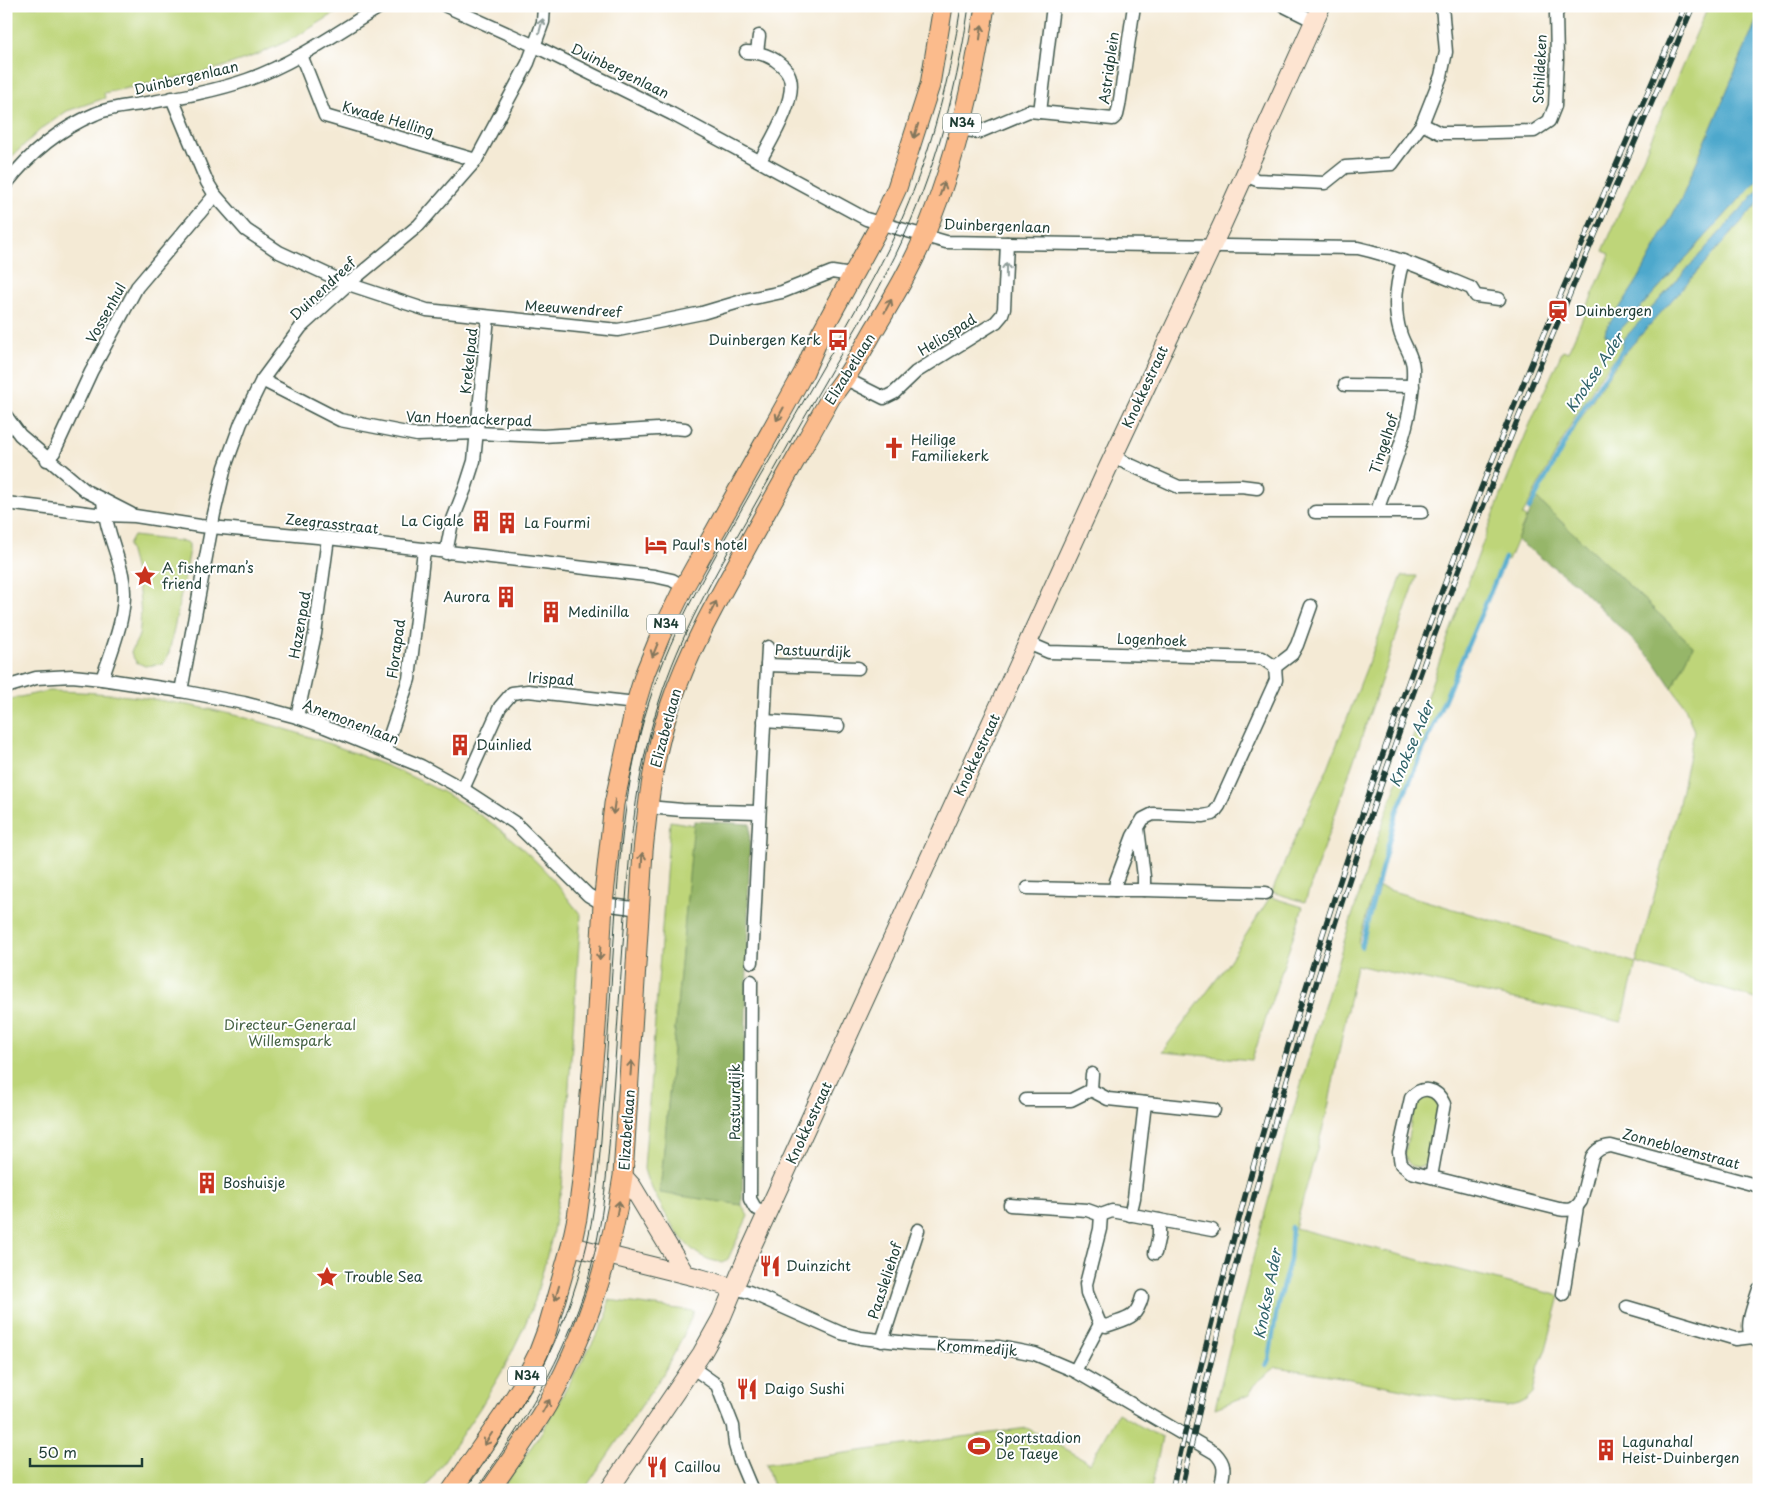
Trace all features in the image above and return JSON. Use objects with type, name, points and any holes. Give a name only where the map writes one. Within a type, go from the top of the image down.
[{"type":"main road","name":"N34","points":[[452,1490],[522,1386],[538,1354],[547,1330],[571,1246],[583,1174],[596,1028],[603,904],[614,804],[636,704],[652,658],[684,586],[804,372],[821,333],[881,223],[897,188],[930,84],[943,6]]},
{"type":"main road","name":"Elizabetlaan","points":[[490,1490],[529,1434],[567,1367],[584,1327],[616,1226],[624,1176],[643,851],[648,807],[658,750],[670,706],[691,651],[717,600],[831,397],[846,379],[887,309],[924,235],[944,182],[960,129],[977,57],[985,6]]},
{"type":"street","name":"Duinbergenlaan","points":[[6,184],[38,148],[60,132],[96,113],[208,91],[247,80],[301,55],[381,6]]},
{"type":"street","name":"Duinbergenlaan","points":[[446,6],[535,46],[672,114],[866,219],[946,242],[1358,248],[1381,253],[1471,288],[1476,296],[1499,299]]},
{"type":"street","name":"Duinendreef","points":[[181,691],[225,468],[241,423],[262,380],[301,327],[348,284],[419,226],[476,160],[528,63],[542,22],[544,6]]},
{"type":"street","points":[[1040,112],[1053,6]]},
{"type":"street","name":"Astridplein","points":[[960,129],[979,132],[1029,111],[1113,119],[1117,115],[1134,6]]},
{"type":"street","points":[[1284,6],[1318,14]]},
{"type":"street","points":[[1244,175],[1257,180],[1325,183],[1345,167],[1392,164],[1422,124],[1441,76],[1446,52],[1442,6]]},
{"type":"street","name":"Schildeken","points":[[1422,124],[1440,133],[1459,134],[1534,131],[1549,122],[1555,106],[1556,14],[1560,6]]},
{"type":"street","name":"Knokkestraat","points":[[609,1490],[693,1368],[721,1319],[1113,457],[1318,14]]},
{"type":"street","points":[[758,36],[752,52],[771,58],[784,66],[790,76],[791,88],[788,102],[760,161]]},
{"type":"street","name":"Kwade Helling","points":[[301,55],[325,116],[476,160]]},
{"type":"street","name":"Meeuwendreef","points":[[172,98],[207,182],[215,195],[246,230],[279,252],[348,284],[427,310],[618,330],[702,313],[782,292],[832,272],[845,274],[852,278]]},
{"type":"street","name":"Vossenhul","points":[[47,460],[54,452],[91,372],[137,287],[215,195]]},
{"type":"street","name":"Heliospad","points":[[846,379],[884,398],[894,393],[916,372],[996,322],[1002,316],[1006,297],[1006,243]]},
{"type":"street","name":"Tingelhof","points":[[1377,511],[1409,420],[1413,386],[1413,365],[1400,332],[1395,306],[1403,261]]},
{"type":"street","name":"Krekelpad","points":[[446,553],[452,522],[474,461],[488,317]]},
{"type":"street","name":"Van Hoenackerpad","points":[[262,380],[340,420],[417,434],[477,433],[543,436],[674,428],[685,429]]},
{"type":"street","points":[[1345,385],[1413,386]]},
{"type":"street","points":[[6,416],[20,435],[47,460],[86,491],[135,516]]},
{"type":"street","points":[[1113,457],[1179,487],[1241,486],[1257,488]]},
{"type":"street","points":[[102,679],[120,626],[123,602],[122,576],[104,515],[103,500]]},
{"type":"street","name":"Zeegrasstraat","points":[[6,503],[104,515],[135,516],[212,528],[328,538],[654,576],[672,580],[684,586]]},
{"type":"street","points":[[1315,512],[1422,512]]},
{"type":"street","name":"Hazenpad","points":[[297,717],[315,634],[328,538]]},
{"type":"street","name":"Florapad","points":[[385,750],[409,679],[424,550]]},
{"type":"street","points":[[1115,890],[1116,881],[1132,836],[1143,819],[1153,814],[1203,816],[1213,814],[1219,806],[1276,680],[1275,667],[1292,654],[1311,606]]},
{"type":"street","name":"Logenhoek","points":[[1028,643],[1049,652],[1262,658],[1275,667]]},
{"type":"street","name":"Pastuurdijk","points":[[752,962],[758,812],[768,647]]},
{"type":"street","name":"Pastuurdijk","points":[[767,665],[858,668]]},
{"type":"street","name":"Anemonenlaan","points":[[6,686],[36,678],[72,676],[102,679],[244,703],[297,717],[385,750],[421,766],[463,789],[515,823],[588,895],[603,904],[640,909]]},
{"type":"street","name":"Irispad","points":[[463,789],[500,707],[512,693],[528,691],[636,704]]},
{"type":"street","points":[[764,722],[838,726]]},
{"type":"street","points":[[648,807],[758,812]]},
{"type":"street","points":[[1138,828],[1144,890]]},
{"type":"street","points":[[1027,888],[1266,893]]},
{"type":"street","name":"Pastuurdijk","points":[[751,980],[750,1199],[755,1208],[768,1213]]},
{"type":"street","points":[[1091,1090],[1092,1074]]},
{"type":"street","points":[[1431,1177],[1444,1104],[1438,1093],[1426,1089],[1415,1093],[1411,1098],[1399,1158],[1406,1169],[1411,1172],[1559,1210],[1567,1211],[1578,1207]]},
{"type":"street","points":[[1026,1100],[1071,1100],[1091,1090]]},
{"type":"street","points":[[1091,1090],[1108,1099],[1214,1110]]},
{"type":"street","points":[[1130,1215],[1135,1189],[1145,1103]]},
{"type":"street","name":"Zonnebloemstraat","points":[[1563,1294],[1578,1207],[1592,1157],[1596,1150],[1611,1146],[1759,1186]]},
{"type":"street","points":[[624,1176],[632,1186],[685,1274]]},
{"type":"street","points":[[1010,1205],[1087,1210],[1101,1214],[1112,1212],[1212,1230]]},
{"type":"street","points":[[1101,1214],[1100,1229],[1086,1284],[1087,1293],[1100,1324],[1106,1326],[1135,1314],[1139,1309],[1142,1297]]},
{"type":"street","points":[[1155,1253],[1159,1235],[1159,1220]]},
{"type":"street","name":"Paasleliehof","points":[[882,1341],[918,1230]]},
{"type":"street","name":"Krommedijk","points":[[571,1246],[749,1292],[841,1333],[862,1338],[918,1344],[999,1347],[1035,1354],[1075,1371],[1215,1453],[1222,1460],[1224,1467],[1220,1490]]},
{"type":"street","points":[[1756,1339],[1749,1331],[1749,1324],[1759,1288]]},
{"type":"street","points":[[1627,1307],[1736,1339],[1756,1339]]},
{"type":"street","points":[[1075,1371],[1100,1324]]},
{"type":"street","points":[[693,1368],[717,1385],[733,1426],[739,1459],[752,1490]]},
{"type":"green space","points":[[6,6],[347,6],[294,38],[259,54],[213,70],[104,93],[105,98],[67,111],[40,130],[6,162]]},
{"type":"green space","points":[[1708,6],[1759,6],[1759,15],[1681,199],[1639,278],[1606,329],[1605,334],[1614,340],[1620,330],[1759,178],[1759,189],[1623,340],[1621,350],[1601,375],[1574,419],[1522,516],[1526,518],[1508,561],[1504,559],[1411,773],[1358,943],[1362,944],[1379,887],[1636,963],[1622,1022],[1356,965],[1327,1113],[1295,1228],[1560,1296],[1546,1349],[1539,1365],[1533,1393],[1526,1400],[1506,1407],[1485,1405],[1335,1376],[1276,1367],[1256,1383],[1249,1395],[1215,1408],[1282,1150],[1340,954],[1411,742],[1498,502],[1563,350],[1568,352],[1610,254],[1603,251]]},
{"type":"green space","points":[[1759,202],[1759,1000],[1636,963],[1678,808],[1694,731],[1684,705],[1672,688],[1693,646],[1536,498],[1588,406],[1624,354]]},
{"type":"green space","points":[[1536,498],[1693,646],[1672,688],[1654,661],[1575,583],[1517,540]]},
{"type":"green space","points":[[133,536],[187,542],[189,544],[189,555],[169,653],[163,664],[145,666],[136,662],[131,653],[139,635],[141,612],[136,578],[128,545]]},
{"type":"green space","points":[[1402,576],[1417,576],[1305,902],[1272,892],[1304,817],[1327,770]]},
{"type":"green space","name":"Directeur-Generaal Willemspark","points":[[48,691],[131,696],[213,710],[253,720],[333,745],[415,778],[470,808],[500,830],[541,866],[581,915],[562,1187],[552,1237],[535,1300],[504,1368],[480,1408],[424,1490],[6,1490],[6,700]]},
{"type":"green space","points":[[670,821],[694,825],[660,1192],[742,1205],[748,1216],[728,1259],[723,1262],[709,1260],[697,1253],[686,1243],[668,1218],[647,1179],[644,1169]]},
{"type":"green space","points":[[694,821],[750,824],[742,1205],[660,1193]]},
{"type":"green space","points":[[1270,897],[1303,907],[1252,1060],[1162,1052],[1225,968]]},
{"type":"green space","points":[[1426,1096],[1434,1098],[1438,1105],[1429,1159],[1419,1168],[1409,1163],[1405,1154],[1414,1105],[1419,1098]]},
{"type":"green space","points":[[608,1300],[694,1311],[681,1341],[663,1374],[584,1490],[501,1490],[541,1433],[607,1317]]},
{"type":"green space","name":"Sportstadion De Taeye","points":[[1118,1413],[1162,1437],[1151,1490],[774,1490],[766,1464],[1027,1428],[1090,1463]]},
{"type":"water","points":[[1759,15],[1759,178],[1620,330],[1614,340],[1605,334],[1606,329],[1639,278],[1681,199]]},
{"type":"water","points":[[1759,189],[1759,202],[1624,354],[1621,350],[1623,340]]},
{"type":"waterway","name":"Knokse Ader","points":[[1529,509],[1585,406],[1625,347]]},
{"type":"waterway","name":"Knokse Ader","points":[[1361,947],[1397,811],[1505,558]]},
{"type":"waterway","name":"Knokse Ader","points":[[1266,1365],[1269,1360],[1278,1303],[1290,1260],[1292,1227]]},
{"type":"tram line","points":[[465,1490],[519,1409],[548,1355],[572,1296],[587,1244],[599,1161],[624,819],[634,760],[649,702],[682,619],[710,565],[864,294],[897,230],[923,164],[939,112],[946,86],[961,6]]},
{"type":"tram line","points":[[476,1490],[526,1415],[555,1363],[579,1308],[593,1258],[602,1214],[607,1171],[634,815],[644,758],[667,677],[687,629],[711,583],[872,300],[902,241],[928,176],[949,109],[964,40],[969,6]]},
{"type":"railway","points":[[1172,1490],[1200,1369],[1264,1128],[1299,1009],[1377,772],[1418,655],[1488,471],[1570,271],[1685,6]]},
{"type":"railway","points":[[1181,1490],[1209,1370],[1272,1131],[1344,895],[1384,778],[1425,661],[1494,478],[1693,6]]},
{"type":"place","name":"Duinbergen","points":[[1558,311]]},
{"type":"place","name":"Duinbergen Kerk","points":[[838,340]]},
{"type":"place","name":"Heilige Familiekerk","points":[[894,448]]},
{"type":"place","name":"La Cigale","points":[[481,521]]},
{"type":"place","name":"La Fourmi","points":[[507,523]]},
{"type":"place","name":"Paul's hotel","points":[[656,545]]},
{"type":"place","name":"A fisherman’s friend","points":[[145,576]]},
{"type":"place","name":"Aurora","points":[[506,597]]},
{"type":"place","name":"Medinilla","points":[[551,612]]},
{"type":"place","name":"Duinlied","points":[[460,745]]},
{"type":"place","name":"Boshuisje","points":[[207,1183]]},
{"type":"place","name":"Duinzicht","points":[[770,1266]]},
{"type":"place","name":"Trouble Sea","points":[[327,1277]]},
{"type":"place","name":"Daigo Sushi","points":[[747,1389]]},
{"type":"place","name":"Sportstadion De Taeye","points":[[979,1446]]},
{"type":"place","name":"Lagunahal Heist-Duinbergen","points":[[1606,1450]]},
{"type":"place","name":"Caillou","points":[[657,1467]]}]
